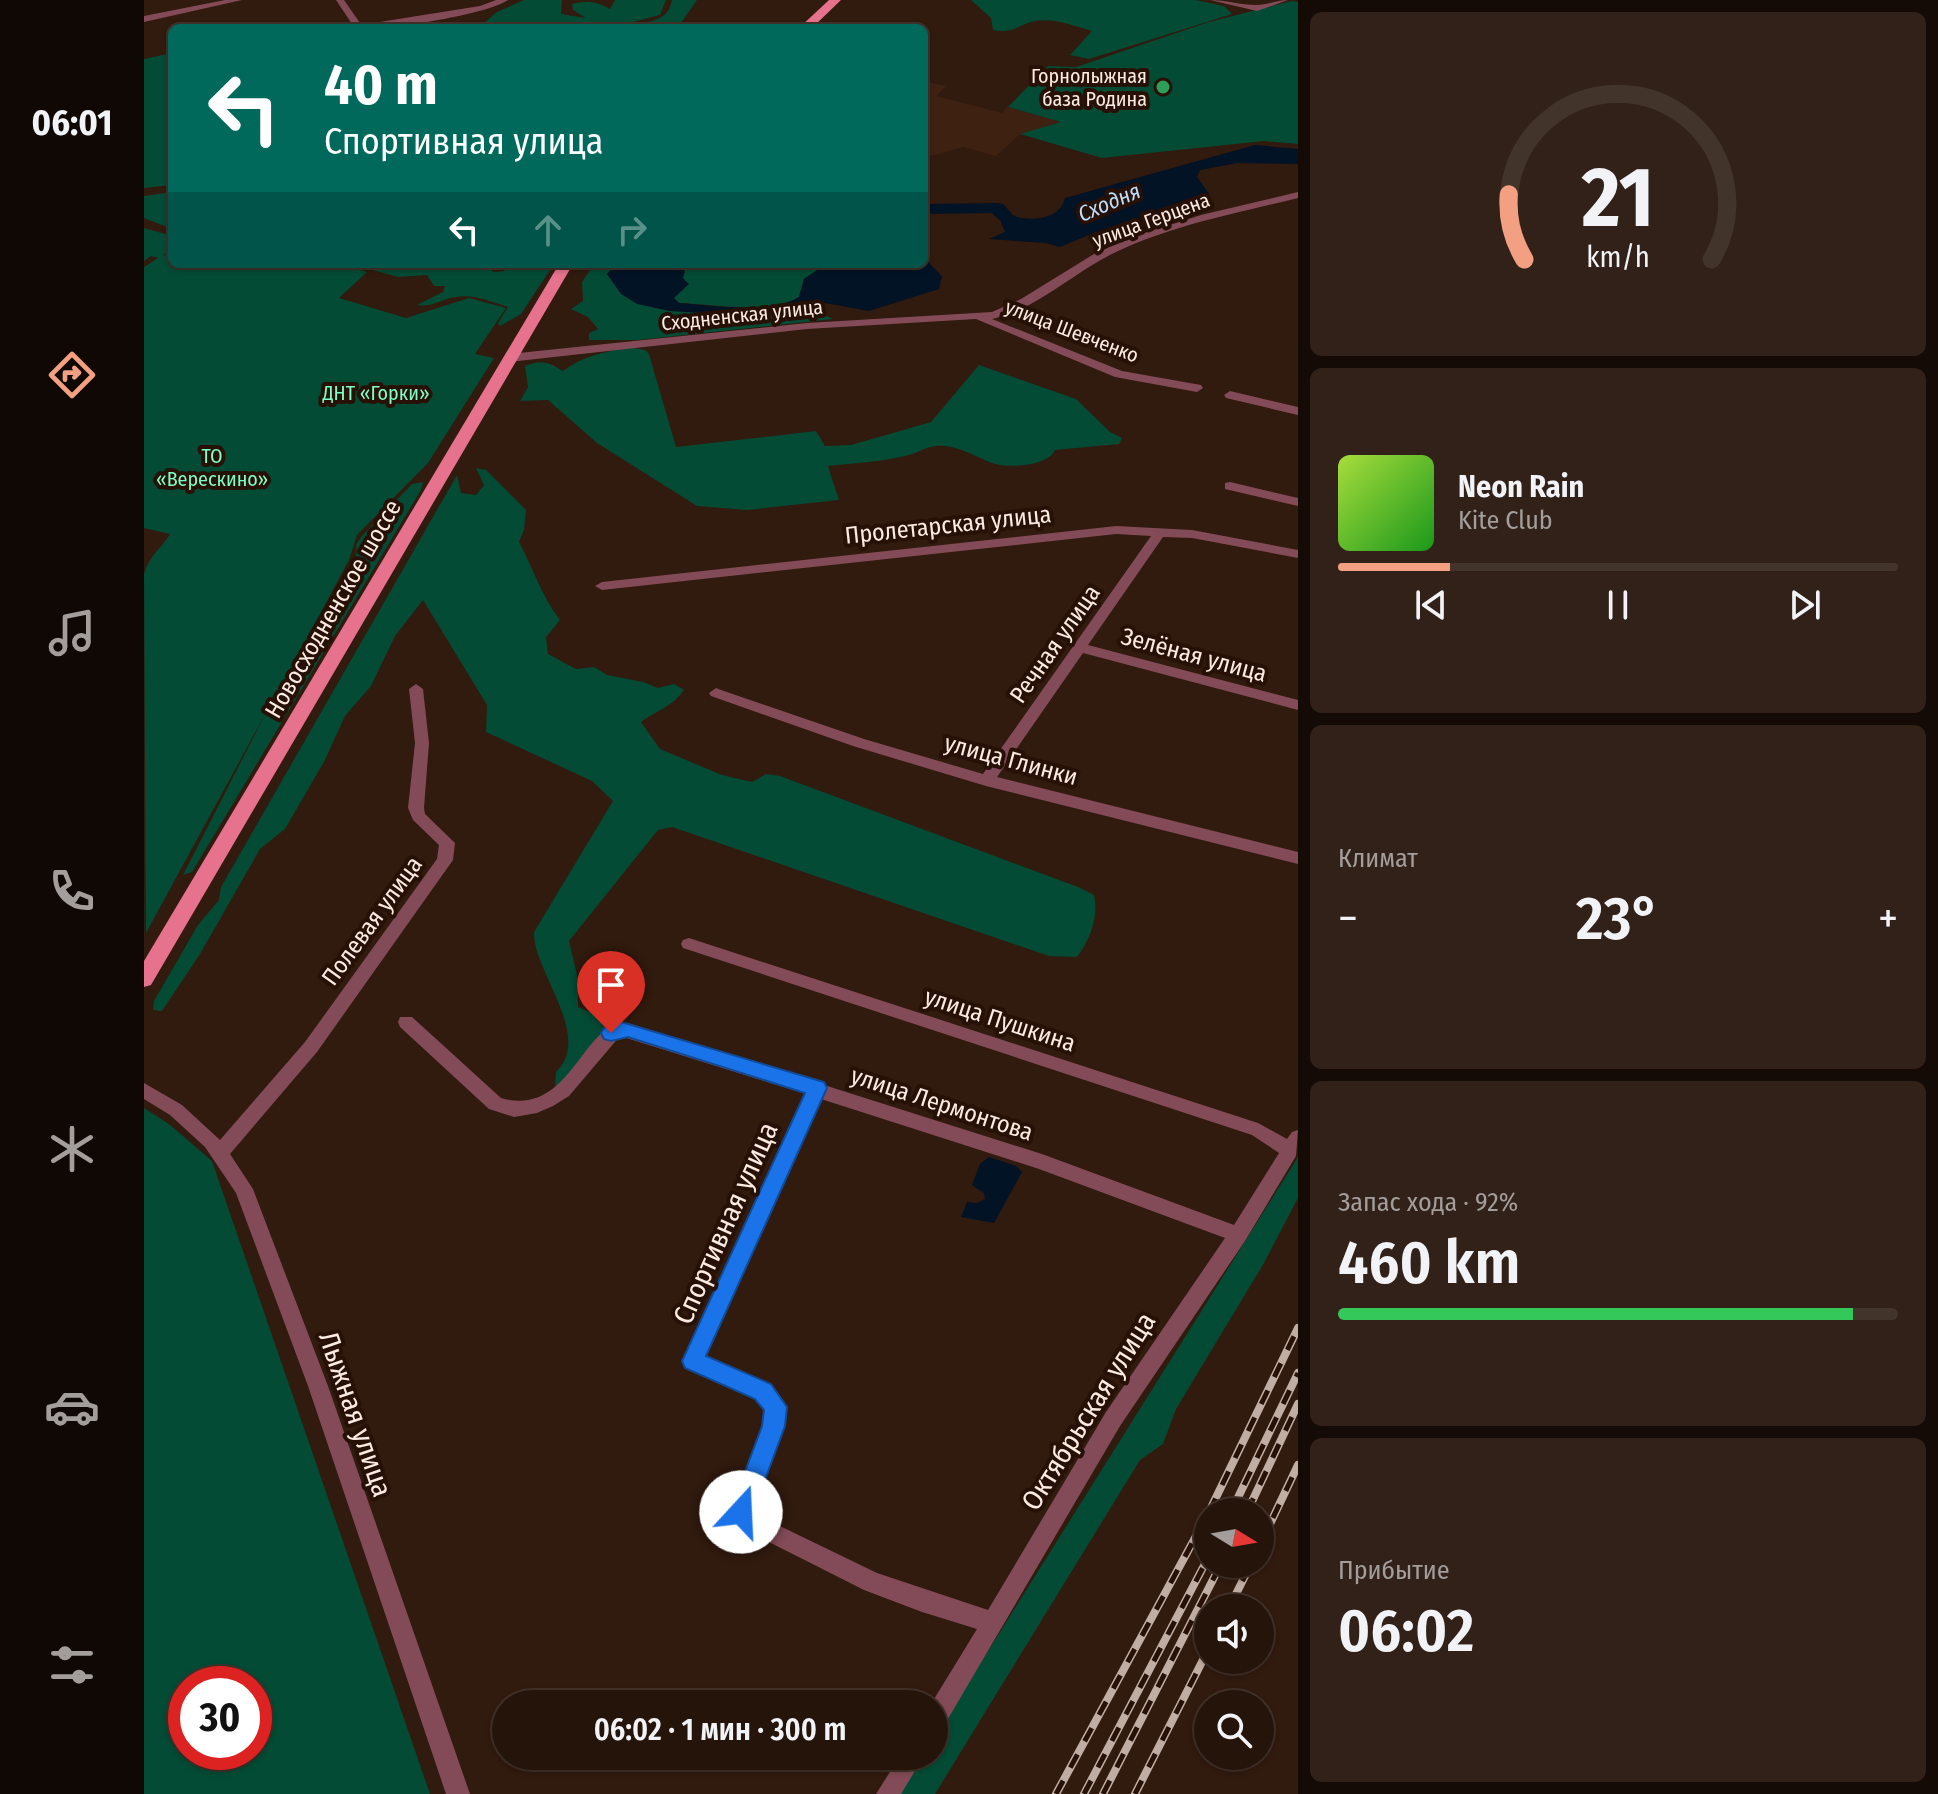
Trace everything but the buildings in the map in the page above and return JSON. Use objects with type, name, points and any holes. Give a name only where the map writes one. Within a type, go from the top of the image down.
[{"type":"main road","points":[[809,24],[835,0]]},
{"type":"main road","name":"Новосходненское шоссе","points":[[144,979],[564,268]]},
{"type":"street","points":[[144,19],[238,0]]},
{"type":"street","points":[[340,0],[356,24]]},
{"type":"street","points":[[385,24],[482,8],[504,0]]},
{"type":"street","points":[[1214,0],[1257,8],[1284,0]]},
{"type":"street","name":"улица Герцена","points":[[980,317],[1017,305],[1072,270],[1124,244],[1198,219],[1298,195]]},
{"type":"street","name":"Сходненская улица","points":[[509,358],[807,326],[980,317]]},
{"type":"street","name":"улица Шевченко","points":[[980,317],[1119,374],[1197,388]]},
{"type":"street","points":[[1230,395],[1298,411]]},
{"type":"street","points":[[1230,486],[1298,502]]},
{"type":"street","name":"Пролетарская улица","points":[[602,586],[1011,539],[1116,530],[1192,534],[1298,554]]},
{"type":"street","name":"Речная улица","points":[[986,781],[1160,532]]},
{"type":"street","name":"Зелёная улица","points":[[1079,647],[1298,705]]},
{"type":"street","name":"Полевая улица","points":[[220,1152],[256,1115],[371,967],[445,860],[447,843],[418,816],[416,808],[422,743],[416,689]]},
{"type":"street","name":"улица Глинки","points":[[716,693],[814,729],[986,781],[1298,858]]},
{"type":"street","name":"улица Пушкина","points":[[689,944],[1294,1144]]},
{"type":"street","name":"улица Лермонтова","points":[[406,1022],[495,1104],[504,1108],[530,1107],[564,1091],[611,1033],[618,1029],[817,1088],[1042,1162],[1238,1235]]},
{"type":"street","name":"Спортивная улица","points":[[817,1088],[693,1361],[763,1392],[776,1407],[774,1426],[743,1505],[742,1518],[872,1582],[994,1623]]},
{"type":"street","name":"Лыжная улица","points":[[144,1090],[176,1110],[220,1152],[244,1189],[284,1293],[458,1794]]},
{"type":"street","name":"Октябрьская улица","points":[[948,1698],[1113,1419],[1238,1235],[1294,1144]]},
{"type":"street","points":[[888,1794],[904,1770]]},
{"type":"shaded area","points":[[928,82],[946,86],[936,96],[1002,113],[1007,107],[1063,122],[1020,134],[996,156],[963,147],[928,157]]},
{"type":"green space","points":[[524,0],[562,0],[561,14],[586,18],[573,10],[572,4],[591,2],[610,9],[615,0],[666,0],[660,15],[625,24],[483,24],[497,12]]},
{"type":"green space","points":[[672,0],[697,0],[681,24],[636,24],[658,19],[669,9]]},
{"type":"green space","points":[[971,0],[1195,0],[1224,6],[1232,14],[1089,59],[1070,55],[1092,31],[1042,20],[1011,30],[993,30],[991,18]]},
{"type":"green space","name":"Горнолыжная база Родина","points":[[1298,2],[1298,144],[1264,141],[1102,158],[1020,134],[1061,122],[1008,107],[1048,66],[1076,67],[1209,22]]},
{"type":"green space","points":[[168,54],[168,185],[144,188],[144,59]]},
{"type":"green space","points":[[168,193],[168,227],[144,218],[144,196]]},
{"type":"green space","name":"ДНТ «Горки»","points":[[144,228],[168,235],[168,252],[162,256],[168,254],[168,268],[356,268],[367,272],[339,298],[406,318],[469,298],[506,308],[475,354],[494,358],[428,463],[357,535],[349,560],[300,651],[353,564],[356,545],[361,537],[412,484],[423,482],[421,490],[192,872],[183,875],[268,709],[146,933],[144,574],[170,534],[144,528],[144,267],[158,258],[151,256],[144,261]]},
{"type":"green space","points":[[365,268],[488,268],[494,272],[506,268],[551,268],[521,314],[500,326],[498,323],[508,307],[463,296],[417,305],[443,292],[445,286],[434,286],[427,275],[398,277]]},
{"type":"green space","points":[[591,268],[612,268],[607,274],[620,290],[642,304],[660,309],[822,314],[833,319],[638,340],[589,340],[589,333],[598,329],[588,317],[571,309],[583,301],[582,282]]},
{"type":"green space","points":[[680,268],[820,268],[804,279],[799,297],[773,306],[757,307],[679,303],[674,298],[685,271]]},
{"type":"green space","points":[[633,348],[649,354],[676,447],[816,431],[825,446],[851,445],[931,422],[979,365],[1076,399],[1110,432],[1122,438],[1119,444],[1055,450],[1044,460],[1017,466],[999,465],[958,449],[935,446],[889,459],[828,466],[839,500],[747,510],[697,506],[597,443],[548,400],[520,401],[528,387],[525,366],[545,362],[563,371],[596,355]]},
{"type":"green space","points":[[476,468],[486,470],[526,510],[519,542],[560,620],[546,637],[548,654],[576,669],[594,667],[607,675],[658,688],[674,684],[684,690],[670,704],[641,722],[660,749],[722,775],[752,782],[766,774],[780,776],[1078,887],[1094,895],[1095,912],[1089,936],[1077,957],[1049,956],[672,827],[658,830],[569,941],[578,979],[578,1007],[602,1017],[605,1032],[571,1080],[555,1086],[556,1072],[566,1057],[568,1040],[565,1022],[536,947],[534,932],[613,801],[592,781],[486,732],[487,705],[423,600],[395,636],[371,686],[345,716],[325,760],[285,829],[260,849],[200,954],[162,1011],[153,1010],[154,1001],[198,925],[219,900],[221,887],[457,475],[461,493],[476,495],[484,485]]},
{"type":"green space","points":[[144,1108],[169,1124],[212,1161],[430,1794],[144,1794]]},
{"type":"green space","points":[[1298,1157],[1298,1198],[1264,1263],[1176,1409],[1163,1444],[1140,1460],[935,1794],[897,1794],[913,1770],[948,1770],[948,1715]]},
{"type":"water","points":[[1255,145],[1298,149],[1298,164],[1237,163],[1200,170],[1197,177],[1209,194],[1205,205],[1096,232],[1060,247],[1046,243],[989,239],[1005,232],[997,212],[1023,218],[1045,217],[1058,210],[1065,198]]},
{"type":"water","points":[[928,262],[942,276],[939,289],[869,311],[825,303],[794,313],[734,315],[671,311],[637,304],[621,294],[607,274],[612,268],[680,268],[685,271],[683,278],[689,284],[674,298],[679,303],[724,307],[787,303],[799,297],[804,279],[820,268],[928,268]]},
{"type":"water","points":[[989,1157],[1016,1166],[1022,1172],[994,1223],[961,1217],[967,1202],[977,1203],[985,1199],[984,1193],[972,1185],[980,1164]]},
{"type":"waterway","name":"Сходня","points":[[928,209],[997,208],[1007,219],[1032,228]]},
{"type":"railway","points":[[1216,1498],[1298,1328]]},
{"type":"railway","points":[[1238,1498],[1298,1373]]},
{"type":"railway","points":[[1254,1498],[1298,1404]]},
{"type":"railway","points":[[1274,1516],[1298,1465]]},
{"type":"railway","points":[[1056,1794],[1194,1540]]},
{"type":"railway","points":[[1084,1794],[1197,1578]]},
{"type":"railway","points":[[1103,1794],[1214,1578]]},
{"type":"railway","points":[[1236,1594],[1244,1578]]},
{"type":"railway","points":[[1135,1794],[1196,1674]]},
{"type":"place","name":"Горнолыжная база Родина","points":[[1163,87]]},
{"type":"route","points":[[611,1033],[618,1029],[628,1030],[817,1088],[693,1361],[763,1392],[776,1407],[774,1426],[741,1512]]},
{"type":"park label","name":"ТО «Верескино»","points":[[212,468]]}]
